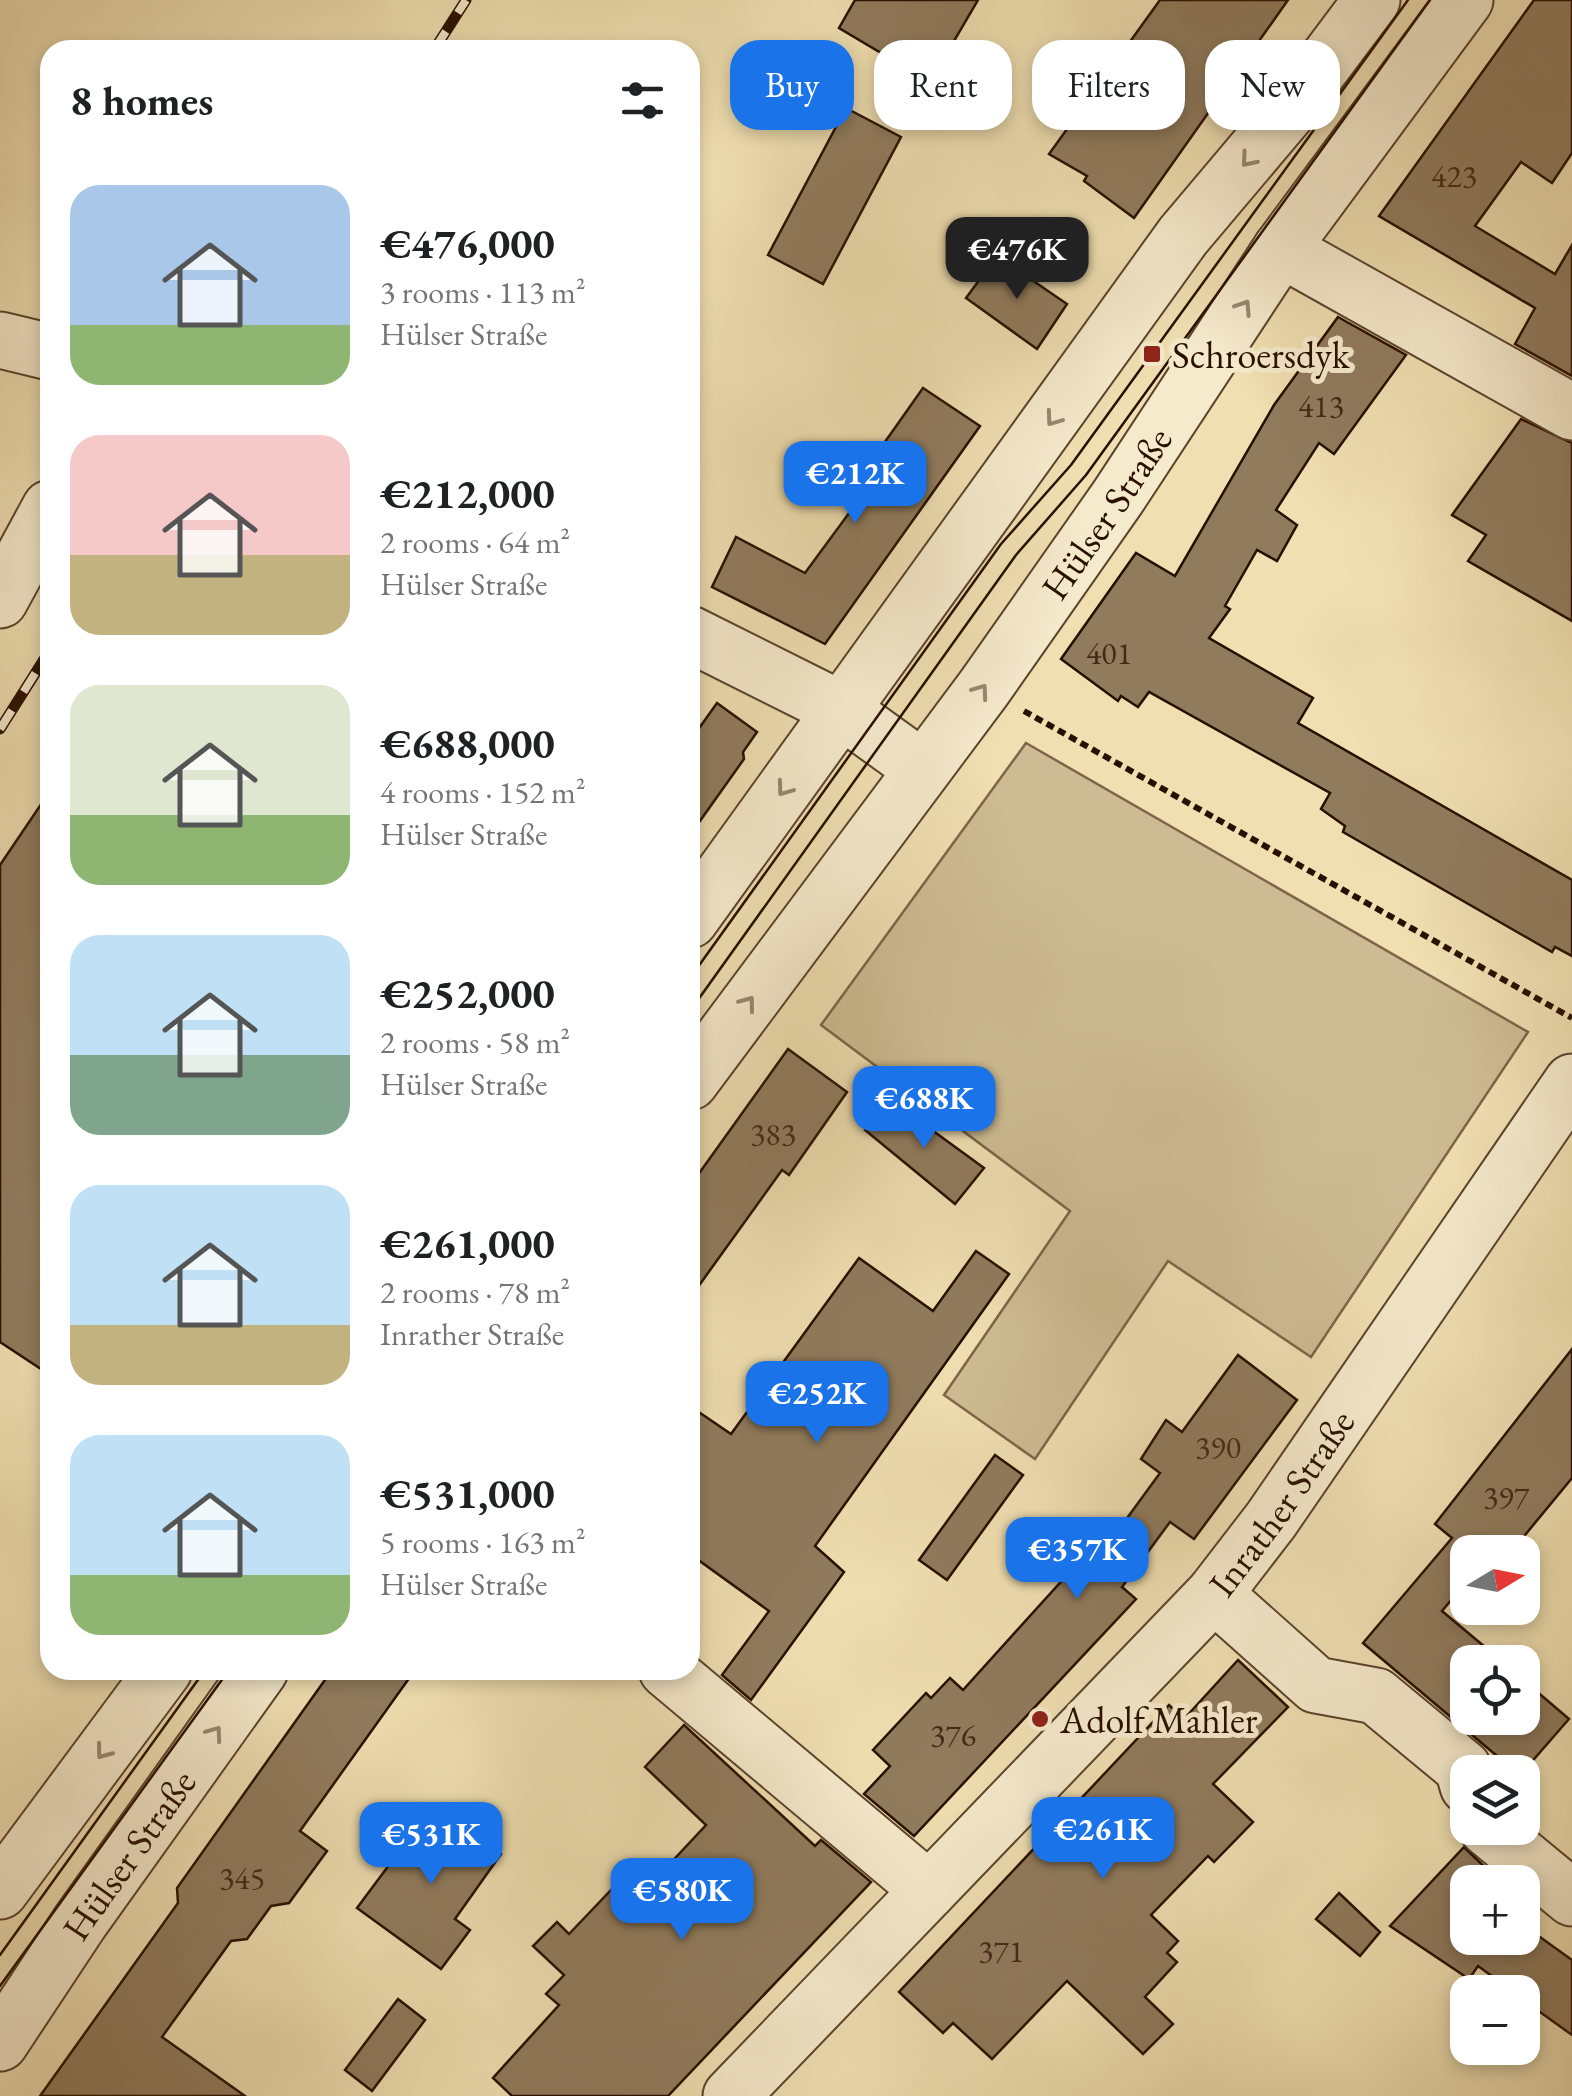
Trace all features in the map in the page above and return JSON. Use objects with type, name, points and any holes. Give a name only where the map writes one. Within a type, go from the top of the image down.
[{"type":"street","points":[[700,906],[1183,236],[1291,108],[1372,0]]},
{"type":"street","name":"Hülser Straße","points":[[700,1069],[984,688],[1118,498],[1281,249],[1464,0]]},
{"type":"street","points":[[1281,249],[1572,412]]},
{"type":"street","points":[[0,340],[40,350]]},
{"type":"street","points":[[0,600],[40,526]]},
{"type":"street","points":[[700,639],[840,709],[923,768]]},
{"type":"street","name":"Inrather Straße","points":[[731,2096],[1214,1594],[1270,1520],[1572,1082]]},
{"type":"street","points":[[1214,1594],[1316,1685],[1376,1696],[1450,1758]]},
{"type":"street","points":[[0,1891],[157,1680]]},
{"type":"street","name":"Hülser Straße","points":[[0,2044],[80,1922],[253,1680]]},
{"type":"street","points":[[679,1680],[929,1890]]},
{"type":"street","points":[[1508,1845],[1572,1898]]},
{"type":"path","points":[[984,688],[1572,1018]]},
{"type":"shaded area","points":[[1026,743],[1528,1032],[1311,1357],[1168,1261],[1035,1459],[944,1395],[1070,1211],[821,1025]]},
{"type":"building","points":[[855,0],[978,0],[955,40],[874,40],[874,49],[839,28]]},
{"type":"building","points":[[1160,0],[1288,0],[1260,40],[1205,40],[1205,117],[1134,218],[1084,181],[1087,176],[1049,154],[1066,130],[1185,130],[1185,40],[1131,40]]},
{"type":"building","points":[[1534,0],[1572,0],[1572,153],[1552,183],[1521,162],[1475,226],[1555,274],[1572,245],[1572,376],[1515,344],[1535,308],[1379,216]]},
{"type":"building","points":[[854,112],[874,123],[874,130],[888,130],[901,137],[823,284],[768,255],[834,130],[854,130]]},
{"type":"building","points":[[997,256],[1067,304],[1037,349],[966,298]]},
{"type":"building","points":[[1338,317],[1406,355],[1334,454],[1319,443],[1276,510],[1297,525],[1277,561],[1257,550],[1225,606],[1230,609],[1209,638],[1313,698],[1298,723],[1572,880],[1572,956],[1555,947],[1552,952],[1343,832],[1345,826],[1321,809],[1330,793],[1149,692],[1138,707],[1121,696],[1118,701],[1061,659],[1136,553],[1175,576],[1274,405]]},
{"type":"building","points":[[923,388],[980,426],[825,644],[712,587],[736,537],[805,573],[855,505],[844,500]]},
{"type":"building","points":[[1521,419],[1572,443],[1572,621],[1468,561],[1486,535],[1452,515]]},
{"type":"building","points":[[717,703],[757,732],[743,752],[744,759],[700,821],[700,727]]},
{"type":"building","points":[[40,806],[40,1368],[0,1342],[0,865]]},
{"type":"building","points":[[788,1049],[847,1092],[789,1175],[782,1170],[700,1284],[700,1172]]},
{"type":"building","points":[[888,1098],[984,1168],[955,1204],[865,1130]]},
{"type":"building","points":[[976,1251],[1009,1274],[815,1546],[844,1572],[751,1700],[722,1675],[769,1611],[700,1561],[700,1413],[731,1434],[859,1258],[933,1311]]},
{"type":"building","points":[[1572,1349],[1572,1478],[1525,1535],[1450,1536],[1435,1524]]},
{"type":"building","points":[[1238,1355],[1297,1400],[1194,1539],[1170,1522],[1122,1587],[1136,1599],[914,1836],[864,1794],[890,1766],[873,1750],[926,1693],[931,1698],[950,1678],[963,1690],[1086,1554],[1095,1562],[1160,1473],[1141,1459],[1166,1420],[1182,1432]]},
{"type":"building","points":[[995,1455],[1023,1475],[947,1580],[919,1560]]},
{"type":"building","points":[[1450,1540],[1450,1601],[1442,1611],[1450,1618],[1450,1625],[1459,1625],[1483,1645],[1450,1645],[1450,1716],[1363,1643]]},
{"type":"building","points":[[1238,1660],[1288,1707],[1213,1784],[1253,1822],[1214,1862],[1208,1856],[1151,1915],[1178,1941],[1167,1953],[1177,1962],[1145,1997],[1173,2024],[1143,2054],[1067,1981],[992,2059],[953,2023],[943,2033],[899,1992],[1169,1705],[1184,1719]]},
{"type":"building","points":[[325,1680],[408,1680],[300,1831],[327,1851],[289,1903],[271,1906],[247,1939],[231,1941],[162,2037],[245,2096],[40,2096],[178,1903],[177,1888]]},
{"type":"building","points":[[1540,1694],[1569,1719],[1538,1755],[1496,1755],[1472,1735],[1540,1735]]},
{"type":"building","points":[[684,1725],[815,1846],[821,1840],[871,1882],[668,2096],[512,2096],[493,2078],[559,2005],[546,1994],[564,1975],[533,1946],[557,1922],[569,1934],[631,1869],[649,1886],[706,1825],[645,1767]]},
{"type":"building","points":[[433,1806],[501,1854],[455,1919],[470,1930],[441,1969],[357,1908]]},
{"type":"building","points":[[1464,1847],[1483,1865],[1450,1865],[1450,1955],[1540,1955],[1540,1937],[1572,1960],[1572,2035],[1540,2012],[1540,1975],[1490,1975],[1478,1966],[1472,1975],[1463,1975],[1390,1926]]},
{"type":"building","points":[[1339,1893],[1380,1932],[1360,1956],[1316,1919]]},
{"type":"building","points":[[398,1999],[425,2020],[372,2091],[345,2070]]},
{"type":"tram line","points":[[700,964],[1001,544],[1071,465],[1408,0]]},
{"type":"tram line","points":[[700,997],[1016,555],[1086,475],[1430,0]]},
{"type":"tram line","points":[[0,1955],[198,1680]]},
{"type":"tram line","points":[[0,1986],[222,1680]]},
{"type":"railway","points":[[440,40],[466,0]]},
{"type":"railway","points":[[0,729],[40,666]]},
{"type":"place","name":"Schroersdyk","points":[[1152,354]]},
{"type":"place","name":"Adolf Mahler","points":[[1040,1719]]}]
